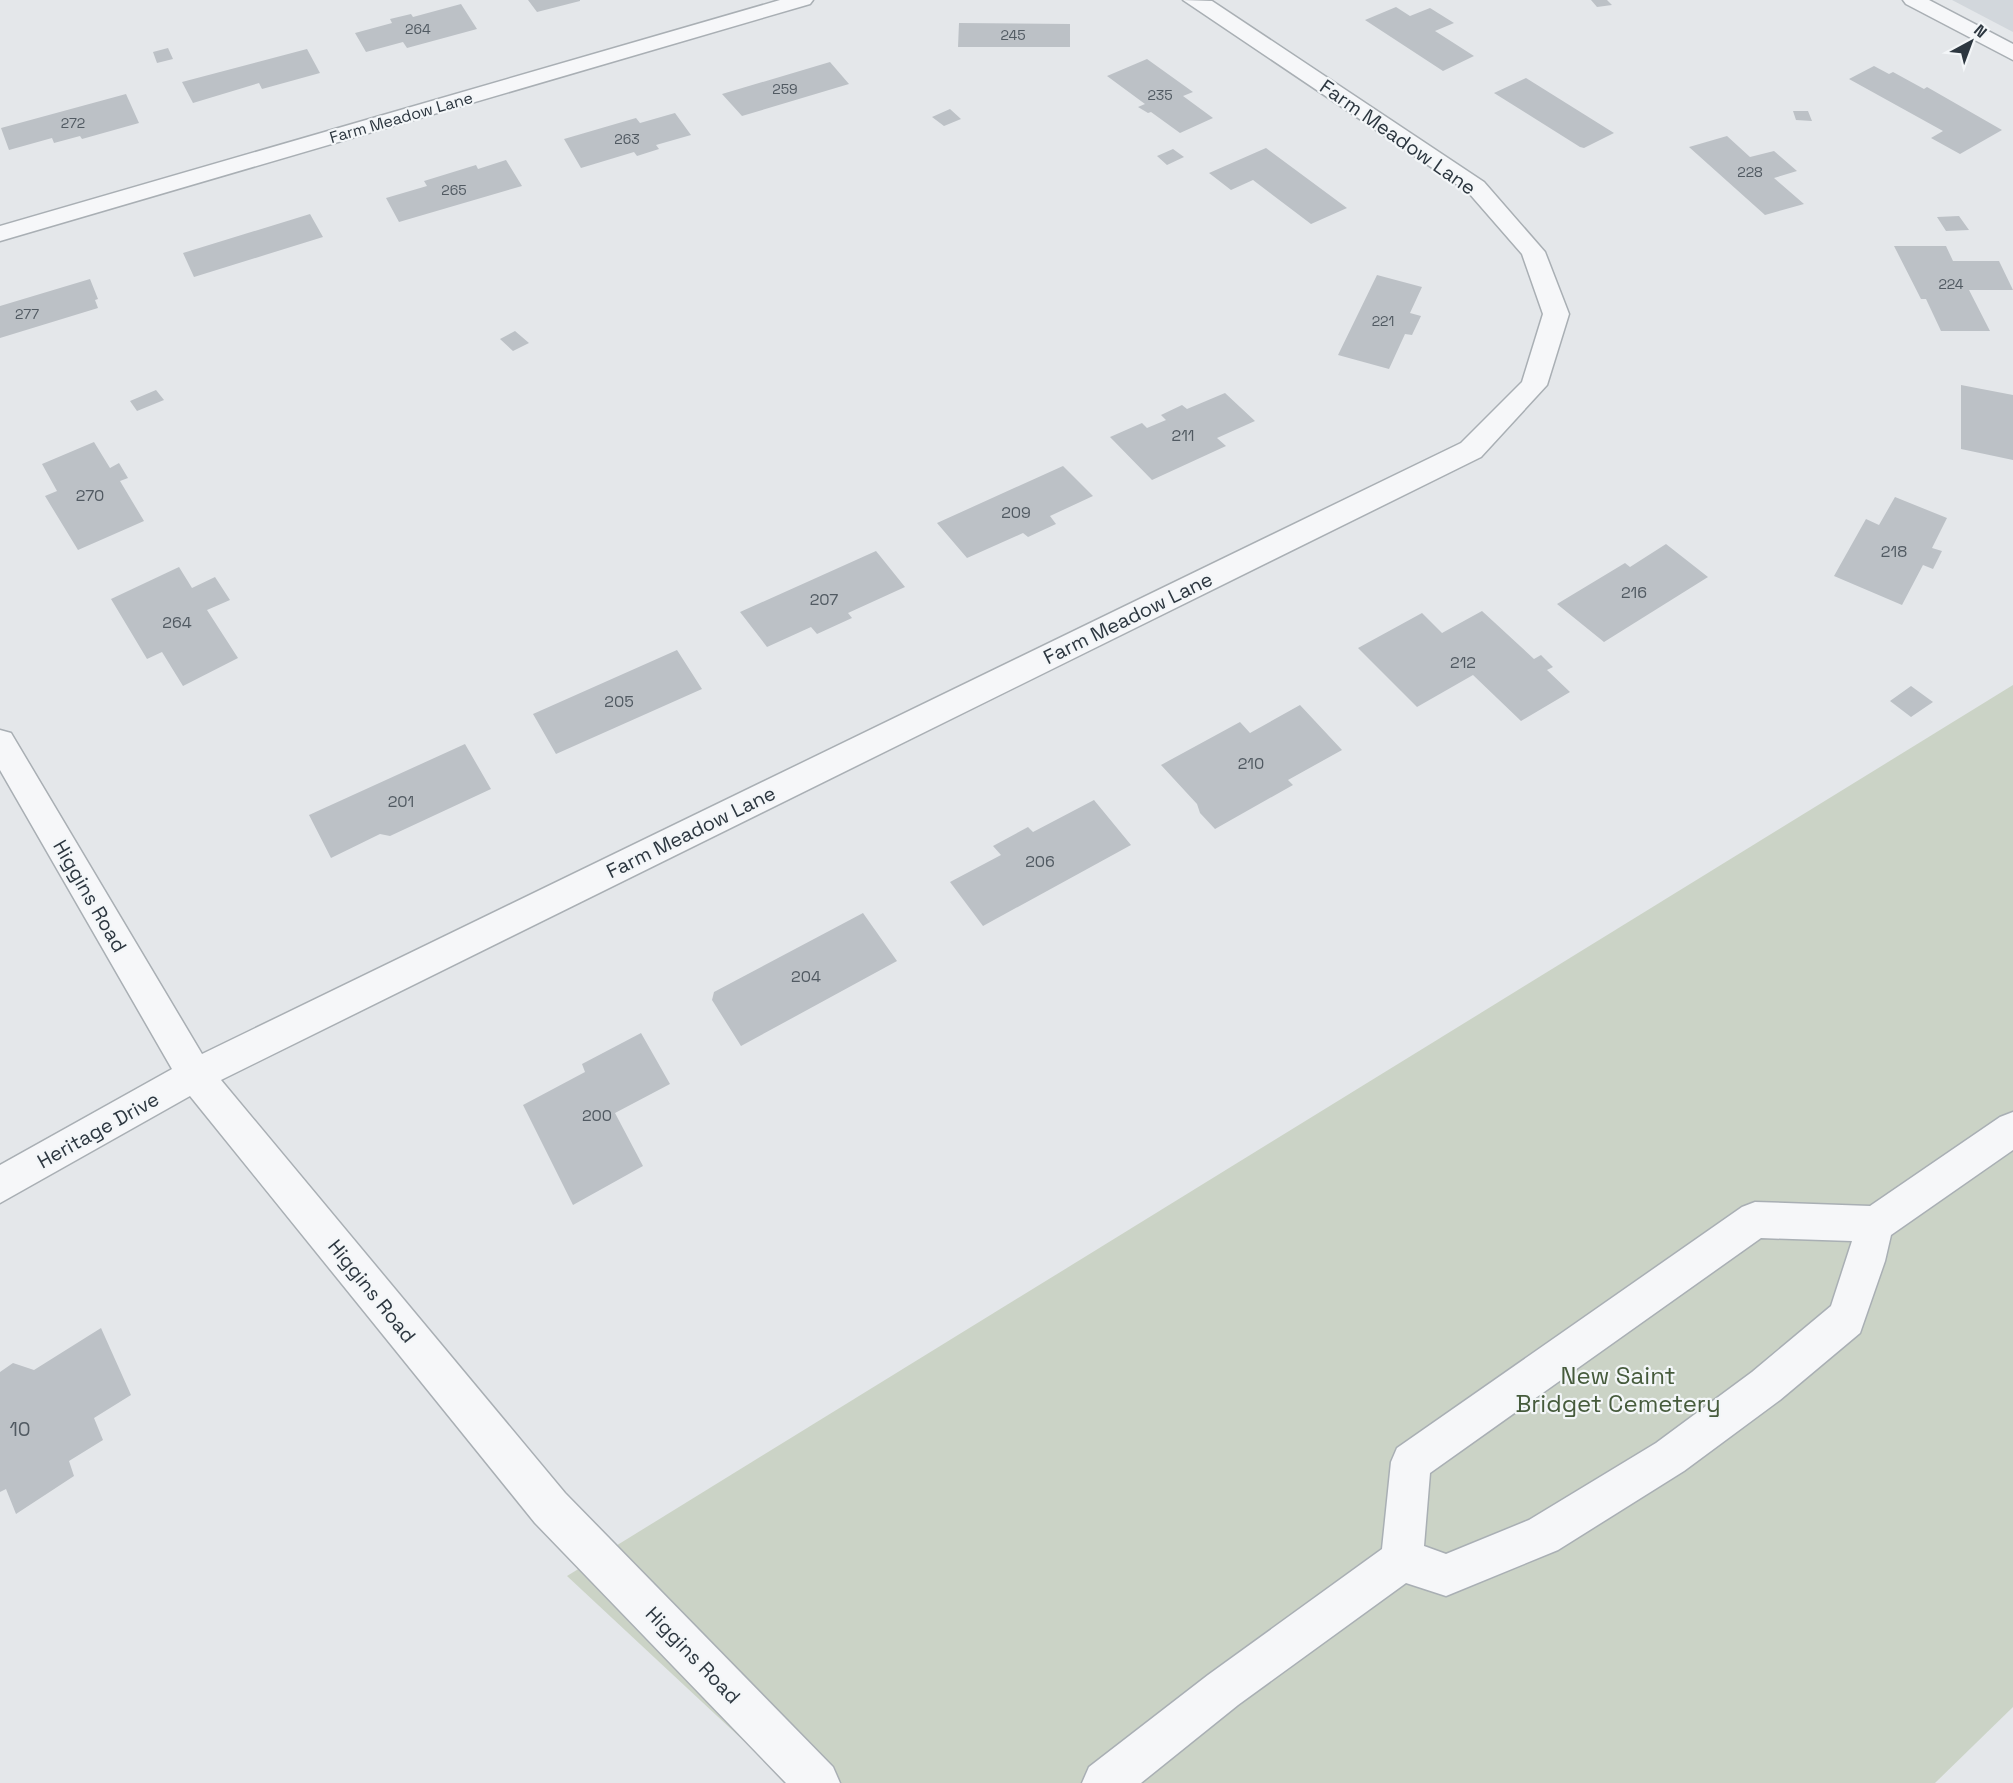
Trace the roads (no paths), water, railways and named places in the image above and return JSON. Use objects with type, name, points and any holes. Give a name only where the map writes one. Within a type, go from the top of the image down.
[{"type":"street","name":"Farm Meadow Lane","points":[[0,234],[803,0]]},
{"type":"street","name":"Farm Meadow Lane","points":[[195,1076],[1471,450],[1534,385],[1556,314],[1533,252],[1476,187],[1214,11],[1193,0]]},
{"type":"street","points":[[1913,0],[2013,53]]},
{"type":"street","name":"Higgins Road","points":[[0,742],[195,1076],[550,1508],[817,1783]]},
{"type":"street","name":"Heritage Drive","points":[[0,1185],[195,1076]]},
{"type":"street","points":[[1105,1783],[1224,1690],[1402,1560],[1411,1462],[1755,1220],[1875,1224],[2011,1134]]},
{"type":"street","points":[[1402,1560],[1446,1575],[1543,1535],[1670,1457],[1766,1386],[1846,1319],[1866,1261],[1875,1224]]},
{"type":"park label","name":"New Saint Bridget Cemetery","points":[[1618,1390]]}]
